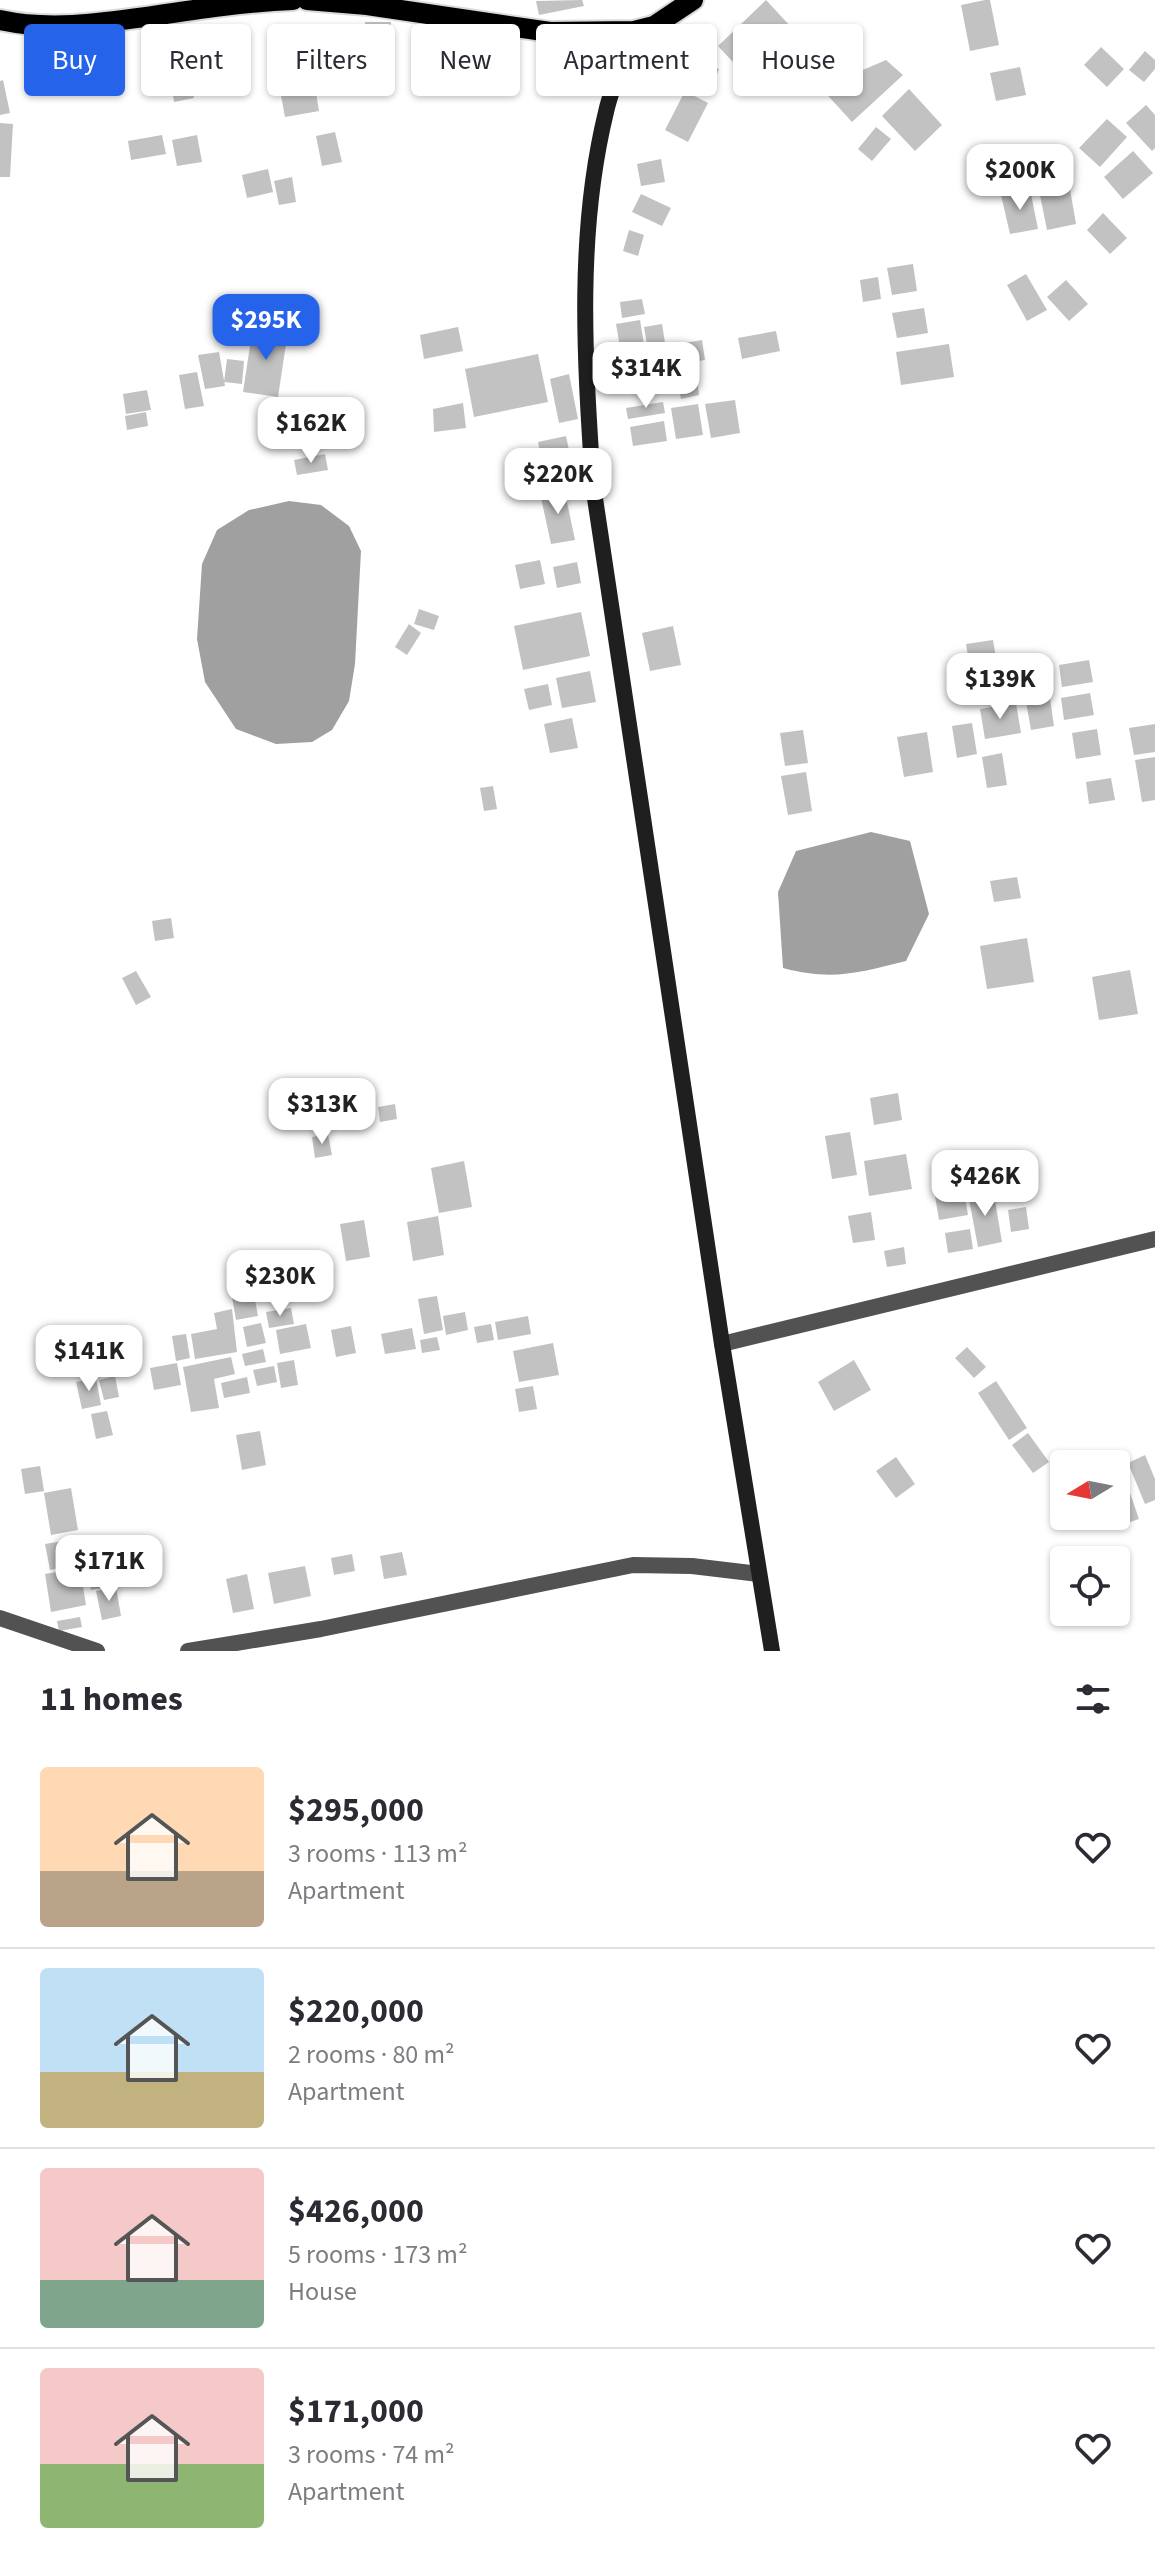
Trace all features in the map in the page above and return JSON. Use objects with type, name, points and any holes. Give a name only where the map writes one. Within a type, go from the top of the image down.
[{"type":"main road","points":[[0,20],[47,25],[92,24],[234,4],[293,0]]},
{"type":"main road","points":[[307,0],[367,5],[536,30]]},
{"type":"main road","points":[[657,24],[693,0]]},
{"type":"main road","points":[[611,96],[587,224],[585,345],[593,485],[722,1344],[772,1651]]},
{"type":"street","points":[[722,1344],[1155,1239]]},
{"type":"street","points":[[188,1651],[321,1629],[633,1565],[692,1566],[759,1574]]},
{"type":"street","points":[[0,1618],[97,1651]]},
{"type":"shaded area","points":[[289,501],[321,505],[349,526],[361,551],[355,664],[349,701],[332,730],[312,742],[276,744],[236,729],[205,682],[197,639],[202,564],[217,530],[249,510]]},
{"type":"shaded area","points":[[871,832],[910,841],[929,914],[906,961],[831,975],[783,968],[778,892],[796,851]]},
{"type":"building","points":[[582,0],[584,6],[539,15],[536,1]]},
{"type":"building","points":[[766,0],[788,24],[741,24]]},
{"type":"building","points":[[990,0],[999,45],[970,51],[961,5]]},
{"type":"building","points":[[365,22],[391,22],[391,24]]},
{"type":"building","points":[[733,32],[733,62],[718,46]]},
{"type":"building","points":[[1101,47],[1124,69],[1107,87],[1084,65]]},
{"type":"building","points":[[1145,51],[1155,60],[1155,69],[1144,82],[1129,70]]},
{"type":"building","points":[[886,60],[903,75],[852,122],[828,96],[863,96],[863,70]]},
{"type":"building","points":[[1020,67],[1026,95],[996,101],[990,73]]},
{"type":"building","points":[[3,80],[10,113],[0,115],[0,81]]},
{"type":"building","points":[[909,89],[942,125],[915,151],[882,116]]},
{"type":"building","points":[[173,96],[194,96],[194,98],[174,102]]},
{"type":"building","points":[[281,96],[317,96],[319,111],[285,117]]},
{"type":"building","points":[[682,96],[695,96],[708,103],[688,142],[665,130]]},
{"type":"building","points":[[1146,105],[1155,115],[1155,148],[1152,151],[1126,123]]},
{"type":"building","points":[[1107,119],[1127,137],[1100,167],[1079,148]]},
{"type":"building","points":[[0,123],[13,124],[10,177],[0,177]]},
{"type":"building","points":[[876,127],[891,139],[872,161],[858,149]]},
{"type":"building","points":[[335,132],[342,162],[322,166],[316,136]]},
{"type":"building","points":[[162,135],[166,154],[131,160],[128,141]]},
{"type":"building","points":[[197,135],[202,162],[177,166],[172,140]]},
{"type":"building","points":[[1133,151],[1153,173],[1123,199],[1104,177]]},
{"type":"building","points":[[661,159],[665,182],[641,186],[637,164]]},
{"type":"building","points":[[268,169],[273,192],[247,198],[242,175]]},
{"type":"building","points":[[292,177],[296,202],[279,205],[274,181]]},
{"type":"building","points":[[1030,189],[1038,229],[1010,234],[1001,195]]},
{"type":"building","points":[[1070,189],[1076,224],[1047,230],[1040,195]]},
{"type":"building","points":[[641,194],[671,208],[662,226],[632,212]]},
{"type":"building","points":[[1103,213],[1127,238],[1110,254],[1087,230]]},
{"type":"building","points":[[629,230],[644,235],[638,256],[623,251]]},
{"type":"building","points":[[913,264],[917,291],[892,295],[887,268]]},
{"type":"building","points":[[1026,274],[1047,310],[1027,321],[1007,285]]},
{"type":"building","points":[[878,277],[881,299],[863,302],[860,280]]},
{"type":"building","points":[[1066,280],[1088,304],[1069,321],[1047,297]]},
{"type":"building","points":[[642,299],[645,314],[622,318],[620,302]]},
{"type":"building","points":[[924,308],[928,333],[897,338],[892,313]]},
{"type":"building","points":[[640,320],[645,350],[621,353],[616,324]]},
{"type":"building","points":[[662,324],[666,349],[648,351],[644,327]]},
{"type":"building","points":[[253,326],[288,331],[278,397],[243,392]]},
{"type":"building","points":[[458,327],[463,351],[424,359],[420,335]]},
{"type":"building","points":[[776,331],[780,351],[742,359],[738,338]]},
{"type":"building","points":[[702,340],[705,360],[675,365],[672,345]]},
{"type":"building","points":[[949,344],[954,377],[901,385],[896,352]]},
{"type":"building","points":[[219,352],[225,386],[205,389],[198,355]]},
{"type":"building","points":[[538,354],[548,402],[474,417],[465,369]]},
{"type":"building","points":[[227,359],[244,361],[242,384],[224,382]]},
{"type":"building","points":[[655,359],[660,390],[638,394],[632,362]]},
{"type":"building","points":[[197,372],[204,406],[185,409],[179,375]]},
{"type":"building","points":[[569,374],[578,419],[559,423],[550,379]]},
{"type":"building","points":[[697,378],[699,395],[681,399],[678,381]]},
{"type":"building","points":[[147,390],[151,410],[126,414],[123,394]]},
{"type":"building","points":[[735,400],[740,433],[711,438],[705,404]]},
{"type":"building","points":[[663,402],[665,413],[628,419],[626,408]]},
{"type":"building","points":[[463,403],[466,428],[434,432],[433,409]]},
{"type":"building","points":[[698,404],[703,435],[676,439],[671,408]]},
{"type":"building","points":[[146,412],[148,426],[127,430],[125,416]]},
{"type":"building","points":[[664,421],[667,441],[633,446],[630,427]]},
{"type":"building","points":[[566,436],[573,469],[544,474],[538,442]]},
{"type":"building","points":[[325,454],[328,470],[297,475],[294,460]]},
{"type":"building","points":[[564,488],[575,540],[551,544],[540,493]]},
{"type":"building","points":[[540,560],[545,584],[520,589],[515,565]]},
{"type":"building","points":[[577,562],[581,583],[557,588],[553,567]]},
{"type":"building","points":[[419,609],[439,616],[434,630],[414,624]]},
{"type":"building","points":[[581,612],[590,656],[523,670],[514,626]]},
{"type":"building","points":[[409,624],[421,633],[407,655],[395,647]]},
{"type":"building","points":[[673,626],[681,665],[650,671],[642,633]]},
{"type":"building","points":[[993,640],[999,676],[972,680],[966,644]]},
{"type":"building","points":[[1089,660],[1093,682],[1062,687],[1059,665]]},
{"type":"building","points":[[590,671],[596,702],[562,708],[556,678]]},
{"type":"building","points":[[548,684],[552,705],[529,710],[524,689]]},
{"type":"building","points":[[1090,693],[1094,715],[1064,720],[1061,698]]},
{"type":"building","points":[[1050,698],[1054,726],[1031,730],[1026,702]]},
{"type":"building","points":[[1016,703],[1021,733],[985,739],[980,709]]},
{"type":"building","points":[[572,718],[578,748],[550,753],[544,724]]},
{"type":"building","points":[[972,723],[977,754],[957,758],[952,726]]},
{"type":"building","points":[[1155,724],[1155,752],[1134,755],[1129,728]]},
{"type":"building","points":[[1097,729],[1101,755],[1076,759],[1072,733]]},
{"type":"building","points":[[803,730],[808,763],[785,766],[780,733]]},
{"type":"building","points":[[927,732],[933,772],[904,777],[897,737]]},
{"type":"building","points":[[1002,753],[1007,785],[987,788],[982,757]]},
{"type":"building","points":[[1155,757],[1155,800],[1142,802],[1135,760]]},
{"type":"building","points":[[806,772],[812,811],[788,815],[781,776]]},
{"type":"building","points":[[1111,778],[1115,800],[1089,804],[1086,782]]},
{"type":"building","points":[[493,786],[497,809],[484,811],[480,788]]},
{"type":"building","points":[[1017,877],[1021,898],[994,902],[990,881]]},
{"type":"building","points":[[171,918],[174,938],[155,941],[152,921]]},
{"type":"building","points":[[1027,938],[1034,982],[987,989],[980,946]]},
{"type":"building","points":[[1130,970],[1138,1014],[1099,1020],[1092,977]]},
{"type":"building","points":[[136,971],[151,997],[136,1005],[122,978]]},
{"type":"building","points":[[898,1093],[902,1120],[874,1125],[870,1098]]},
{"type":"building","points":[[395,1104],[397,1119],[380,1122],[378,1107]]},
{"type":"building","points":[[850,1132],[857,1175],[832,1179],[825,1136]]},
{"type":"building","points":[[328,1134],[332,1155],[315,1158],[312,1137]]},
{"type":"building","points":[[906,1154],[912,1189],[869,1196],[864,1161]]},
{"type":"building","points":[[464,1161],[472,1207],[439,1213],[431,1168]]},
{"type":"building","points":[[995,1164],[998,1184],[970,1190],[966,1169]]},
{"type":"building","points":[[963,1185],[968,1215],[939,1220],[934,1190]]},
{"type":"building","points":[[993,1189],[1002,1242],[978,1247],[968,1194]]},
{"type":"building","points":[[1026,1207],[1029,1229],[1011,1232],[1008,1210]]},
{"type":"building","points":[[871,1212],[875,1240],[853,1243],[848,1216]]},
{"type":"building","points":[[438,1216],[444,1255],[413,1261],[407,1222]]},
{"type":"building","points":[[364,1220],[370,1257],[346,1261],[340,1224]]},
{"type":"building","points":[[970,1229],[973,1249],[948,1253],[945,1233]]},
{"type":"building","points":[[904,1247],[906,1264],[887,1267],[884,1251]]},
{"type":"building","points":[[254,1294],[258,1316],[236,1320],[232,1297]]},
{"type":"building","points":[[437,1296],[443,1330],[424,1334],[418,1299]]},
{"type":"building","points":[[291,1308],[294,1324],[269,1328],[266,1312]]},
{"type":"building","points":[[232,1309],[237,1352],[195,1359],[191,1334],[217,1329],[214,1313]]},
{"type":"building","points":[[465,1312],[468,1330],[446,1335],[443,1316]]},
{"type":"building","points":[[528,1316],[531,1334],[498,1340],[495,1322]]},
{"type":"building","points":[[261,1323],[266,1343],[247,1347],[243,1327]]},
{"type":"building","points":[[306,1324],[311,1348],[280,1354],[276,1330]]},
{"type":"building","points":[[491,1324],[494,1340],[477,1343],[474,1327]]},
{"type":"building","points":[[351,1326],[356,1353],[336,1357],[331,1330]]},
{"type":"building","points":[[412,1328],[416,1349],[385,1354],[381,1334]]},
{"type":"building","points":[[186,1334],[190,1358],[176,1361],[172,1336]]},
{"type":"building","points":[[437,1337],[440,1350],[422,1353],[420,1340]]},
{"type":"building","points":[[107,1338],[113,1364],[97,1367],[92,1340]]},
{"type":"building","points":[[553,1343],[559,1375],[519,1382],[513,1351]]},
{"type":"building","points":[[967,1347],[986,1367],[974,1378],[955,1358]]},
{"type":"building","points":[[263,1349],[266,1362],[245,1366],[242,1354]]},
{"type":"building","points":[[231,1357],[235,1374],[214,1379],[219,1408],[191,1412],[183,1367]]},
{"type":"building","points":[[294,1360],[298,1385],[281,1388],[277,1363]]},
{"type":"building","points":[[854,1360],[871,1390],[834,1411],[818,1382]]},
{"type":"building","points":[[177,1363],[181,1385],[154,1390],[150,1368]]},
{"type":"building","points":[[274,1366],[277,1382],[257,1386],[253,1370]]},
{"type":"building","points":[[115,1376],[119,1397],[104,1400],[99,1380]]},
{"type":"building","points":[[247,1377],[250,1393],[224,1398],[221,1383]]},
{"type":"building","points":[[96,1378],[101,1405],[82,1409],[76,1382]]},
{"type":"building","points":[[996,1381],[1027,1428],[1009,1440],[978,1393]]},
{"type":"building","points":[[533,1386],[537,1409],[519,1412],[515,1389]]},
{"type":"building","points":[[107,1411],[113,1435],[96,1439],[91,1414]]},
{"type":"building","points":[[260,1431],[266,1465],[242,1470],[236,1435]]},
{"type":"building","points":[[1028,1433],[1049,1462],[1033,1473],[1012,1445]]},
{"type":"building","points":[[1145,1455],[1155,1479],[1155,1500],[1145,1504],[1130,1462]]},
{"type":"building","points":[[896,1457],[915,1484],[896,1498],[876,1471]]},
{"type":"building","points":[[40,1466],[44,1491],[25,1494],[21,1469]]},
{"type":"building","points":[[71,1488],[78,1530],[51,1535],[44,1493]]},
{"type":"building","points":[[1130,1493],[1139,1519],[1130,1522]]},
{"type":"building","points":[[63,1541],[68,1566],[50,1570],[45,1544]]},
{"type":"building","points":[[402,1552],[407,1575],[384,1579],[380,1556]]},
{"type":"building","points":[[352,1554],[355,1571],[334,1575],[331,1558]]},
{"type":"building","points":[[107,1566],[111,1586],[91,1590],[87,1569]]},
{"type":"building","points":[[305,1566],[311,1596],[274,1604],[268,1573]]},
{"type":"building","points":[[80,1568],[86,1605],[51,1612],[45,1574]]},
{"type":"building","points":[[247,1574],[254,1609],[233,1613],[226,1579]]},
{"type":"building","points":[[116,1587],[121,1616],[102,1620],[96,1591]]},
{"type":"building","points":[[80,1617],[82,1627],[59,1631],[57,1621]]}]
